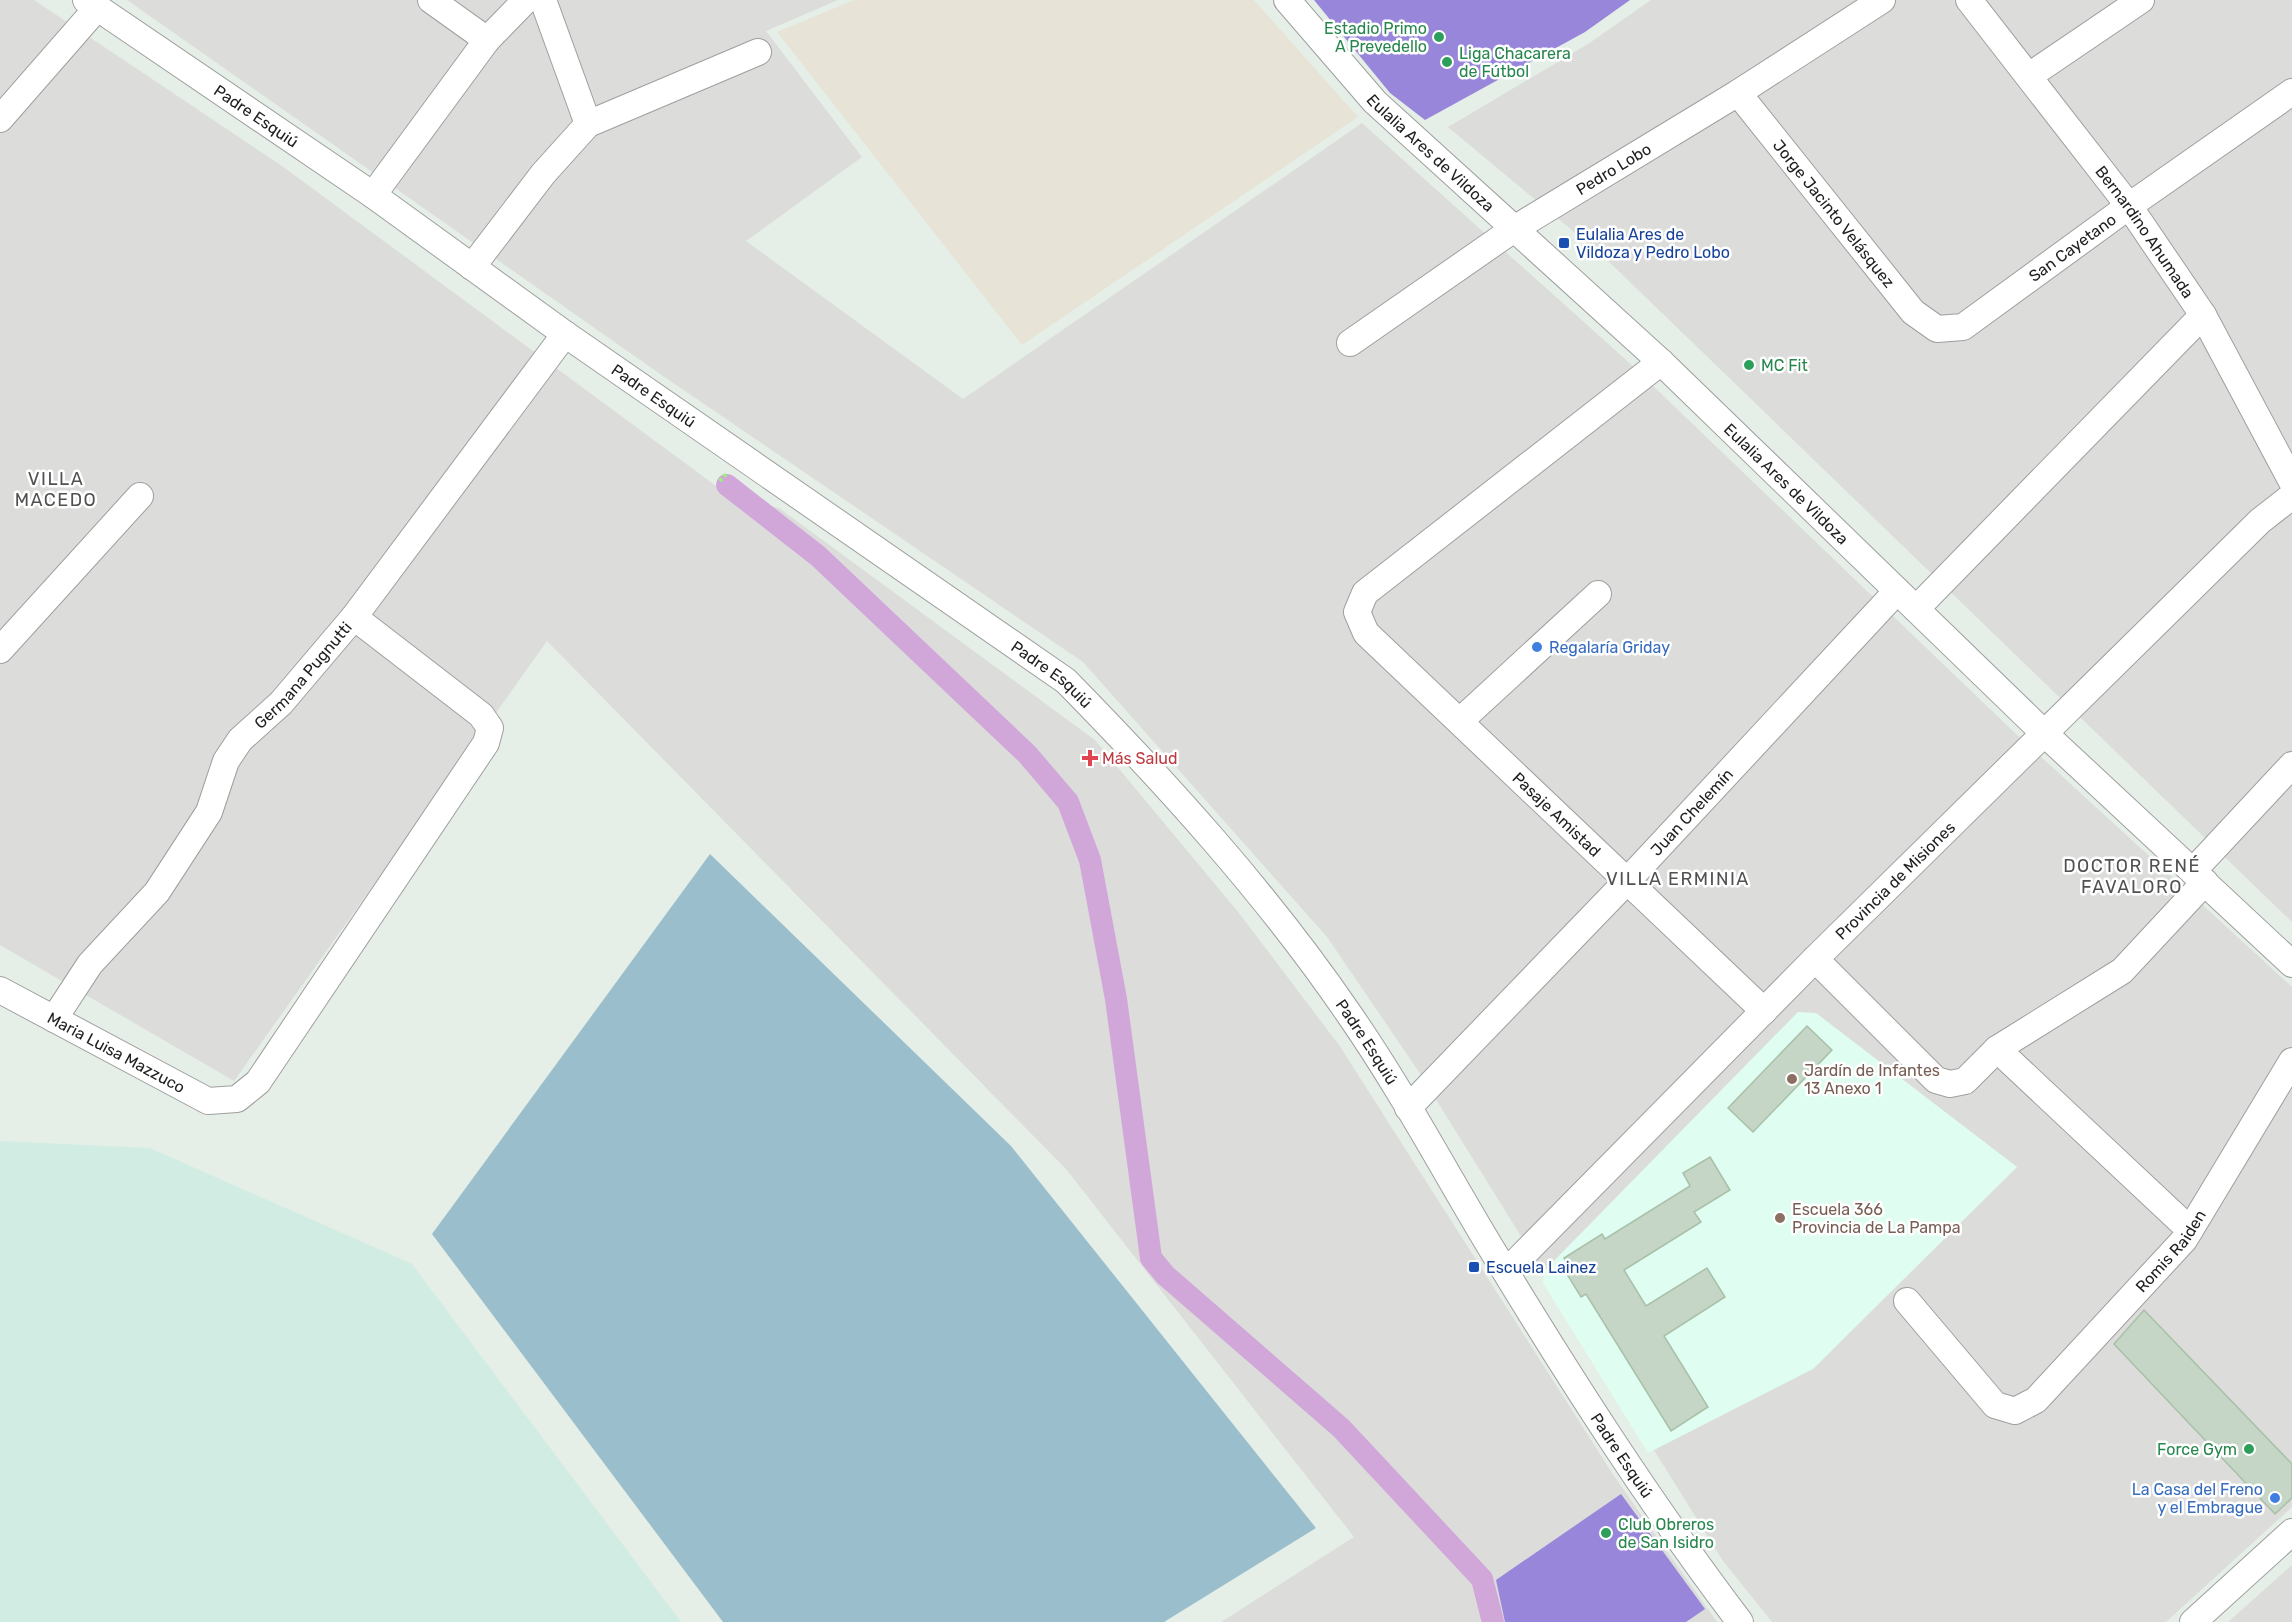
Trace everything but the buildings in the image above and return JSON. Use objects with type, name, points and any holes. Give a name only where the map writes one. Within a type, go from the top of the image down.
[{"type":"street","points":[[431,0],[486,40]]},
{"type":"street","points":[[373,195],[486,40],[526,0]]},
{"type":"street","points":[[543,0],[588,124]]},
{"type":"street","name":"Eulalia Ares de Vildoza","points":[[1287,0],[1374,102],[1661,362],[2045,734],[2292,964]]},
{"type":"street","name":"Pedro Lobo","points":[[1350,343],[1514,229],[1738,93],[1882,0]]},
{"type":"street","name":"Bernardino Ahumada","points":[[1969,0],[2129,206],[2203,315],[2292,482]]},
{"type":"street","points":[[2029,76],[2141,0]]},
{"type":"street","points":[[0,119],[92,4]]},
{"type":"street","name":"Padre Esquiú","points":[[92,4],[373,195],[565,334],[1066,681],[1123,739],[1251,886],[1310,959],[1351,1017],[1408,1108],[1589,1408],[1664,1521],[1740,1622]]},
{"type":"street","points":[[472,267],[543,174],[588,124],[758,51]]},
{"type":"street","name":"San Cayetano","points":[[1937,329],[1963,327],[2129,206],[2292,92]]},
{"type":"street","name":"Jorge Jacinto Velásquez","points":[[1738,93],[1913,312],[1937,329]]},
{"type":"street","points":[[1916,609],[2064,454],[2203,315]]},
{"type":"street","name":"Germana Pugnutti","points":[[54,1019],[90,964],[157,892],[209,812],[226,761],[240,741],[281,703],[354,617],[565,334]]},
{"type":"street","name":"Pasaje Amistad","points":[[1661,362],[1365,592],[1357,612],[1366,633],[1764,1011]]},
{"type":"street","points":[[0,650],[140,496]]},
{"type":"street","name":"Provincia de Misiones","points":[[1506,1272],[1815,959],[2260,521],[2292,496]]},
{"type":"street","name":"Juan Chelemín","points":[[1408,1108],[1628,880],[1897,591]]},
{"type":"street","points":[[1460,722],[1598,594]]},
{"type":"street","name":"Maria Luisa Mazzuco","points":[[0,990],[208,1101],[237,1099],[258,1082],[486,743],[490,728],[481,716],[354,617]]},
{"type":"street","points":[[1815,959],[1936,1080],[1950,1084],[1965,1081],[1997,1049],[2122,971],[2292,765]]},
{"type":"street","points":[[1997,1049],[2190,1230]]},
{"type":"street","name":"Romis Raiden","points":[[1907,1301],[1995,1405],[2015,1411],[2036,1400],[2184,1240],[2292,1061]]},
{"type":"street","points":[[2193,1622],[2292,1532]]},
{"type":"shaded area","points":[[0,0],[34,0],[282,166],[731,497],[779,508],[1095,740],[1239,913],[1339,1045],[1614,1476],[1717,1622],[1221,1622],[1354,1537],[1066,1169],[547,641],[234,1081],[0,945]]},
{"type":"shaded area","points":[[127,0],[838,0],[766,31],[862,157],[746,241],[963,399],[1362,123],[1625,359],[2015,733],[2292,987],[2292,1507],[2166,1622],[1772,1622],[1723,1561],[1417,1069],[1327,937],[1083,662],[663,376]]},
{"type":"shaded area","points":[[854,0],[1254,0],[1358,117],[1022,345],[777,32]]},
{"type":"shaded area","name":"Liga Chacarera de Fútbol","points":[[1314,0],[1630,0],[1585,32],[1425,120],[1390,93]]},
{"type":"shaded area","points":[[1651,0],[2292,0],[2292,922],[1604,257],[1448,127],[1588,44]]},
{"type":"shaded area","points":[[710,854],[1011,1146],[1316,1528],[1164,1622],[723,1622],[432,1234]]},
{"type":"shaded area","name":"Escuela 366 Provincia de La Pampa","points":[[1798,1012],[1816,1013],[2017,1167],[1813,1369],[1648,1453],[1543,1283],[1545,1270]]},
{"type":"shaded area","points":[[0,1141],[150,1148],[412,1264],[681,1622],[0,1622]]},
{"type":"shaded area","name":"Club Obreros de San Isidro","points":[[1621,1494],[1705,1609],[1686,1622],[1505,1622],[1496,1580]]},
{"type":"shaded area","points":[[2292,1565],[2292,1622],[2228,1622]]},
{"type":"waterway","points":[[727,485],[818,556],[1027,754],[1068,802],[1090,860],[1116,999],[1151,1258],[1165,1275],[1341,1428],[1482,1579],[1493,1622]]},
{"type":"place","name":"Estadio Primo A Prevedello","points":[[1439,37]]},
{"type":"place","name":"Liga Chacarera de Fútbol","points":[[1447,62]]},
{"type":"place","name":"Eulalia Ares de Vildoza y Pedro Lobo","points":[[1564,243]]},
{"type":"place","name":"MC Fit","points":[[1749,365]]},
{"type":"place","name":"Regalaría Griday","points":[[1537,647]]},
{"type":"place","name":"Más Salud","points":[[1090,758]]},
{"type":"place","name":"Jardín de Infantes 13 Anexo 1","points":[[1792,1079]]},
{"type":"place","name":"Escuela 366 Provincia de La Pampa","points":[[1780,1218]]},
{"type":"place","name":"Escuela Lainez","points":[[1474,1267]]},
{"type":"place","name":"Force Gym","points":[[2249,1449]]},
{"type":"place","name":"La Casa del Freno y el Embrague","points":[[2275,1498]]},
{"type":"place","name":"Club Obreros de San Isidro","points":[[1606,1533]]},
{"type":"district","name":"VILLA MACEDO","points":[[56,489]]},
{"type":"district","name":"DOCTOR RENÉ FAVALORO","points":[[2132,876]]},
{"type":"district","name":"VILLA ERMINIA","points":[[1678,879]]}]
